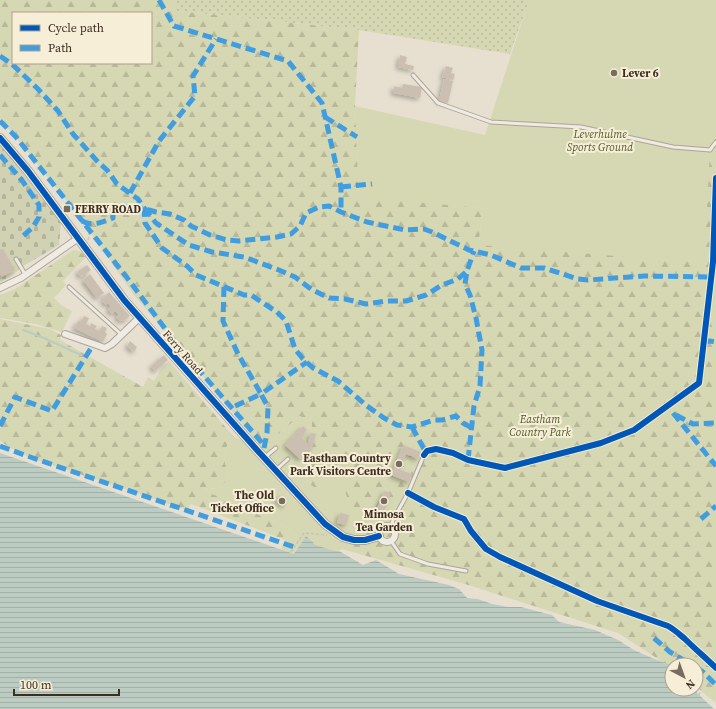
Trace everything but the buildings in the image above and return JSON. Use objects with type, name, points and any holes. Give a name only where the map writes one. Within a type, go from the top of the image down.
[{"type":"street","name":"Ferry Road","points":[[0,138],[28,171],[77,239],[139,318],[325,524],[334,532],[343,537],[354,540],[365,540],[379,536]]},
{"type":"street","points":[[0,288],[26,275],[77,239]]},
{"type":"street","points":[[65,334],[105,348],[112,344],[139,318]]},
{"type":"street","points":[[382,527],[391,527],[395,531],[395,536],[391,541],[385,542],[380,539],[379,536],[379,532],[382,527]]},
{"type":"lane","points":[[413,75],[438,103],[491,122],[581,126],[673,147],[710,150],[716,142]]},
{"type":"lane","points":[[16,259],[26,275]]},
{"type":"lane","points":[[69,287],[122,335]]},
{"type":"lane","points":[[264,458],[276,448]]},
{"type":"lane","points":[[391,527],[424,455]]},
{"type":"lane","points":[[275,470],[288,459]]},
{"type":"lane","points":[[391,541],[400,554],[428,564],[466,571]]},
{"type":"path","points":[[291,552],[304,532],[331,536]]},
{"type":"green space","name":"Eastham Country Park","points":[[0,0],[177,0],[177,11],[359,30],[355,106],[359,196],[482,208],[479,245],[710,150],[716,142],[716,703],[704,693],[704,657],[664,657],[664,663],[618,633],[465,584],[342,549],[352,516],[308,483],[305,464],[312,424],[300,416],[262,448],[134,295],[81,219],[9,129],[0,121]]},
{"type":"green space","points":[[177,0],[529,0],[510,54],[359,30],[177,11]]},
{"type":"green space","name":"Leverhulme Sports Ground","points":[[529,0],[716,0],[716,142],[710,150],[704,263],[479,245],[482,208],[359,197],[355,106],[485,135]]},
{"type":"green space","points":[[0,145],[61,223],[59,245],[0,282]]},
{"type":"green space","points":[[73,250],[80,251],[86,257],[63,281],[66,285],[54,298],[61,305],[72,311],[62,332],[36,324],[0,318],[0,295],[15,289]]},
{"type":"green space","points":[[0,319],[50,329],[61,335],[60,340],[143,387],[148,377],[154,381],[161,369],[169,361],[234,437],[224,453],[228,479],[219,489],[208,488],[204,490],[290,529],[285,540],[194,505],[190,504],[190,511],[31,458],[0,441]]},
{"type":"green space","points":[[300,416],[312,424],[305,464],[308,483],[322,492],[335,478],[345,490],[352,516],[342,549],[339,550],[330,550],[320,546],[306,536],[294,554],[281,549],[290,529],[204,490],[208,488],[219,489],[228,479],[224,453],[234,437],[262,448]]},
{"type":"shaded area","points":[[0,453],[294,554],[306,536],[316,545],[339,551],[363,565],[376,560],[399,574],[449,585],[459,589],[467,598],[478,599],[492,604],[508,607],[521,607],[552,615],[559,622],[595,630],[618,640],[634,650],[664,662],[664,697],[701,697],[714,709],[0,709]]},
{"type":"waterway","points":[[23,330],[81,355]]},
{"type":"marked path","points":[[159,0],[174,26],[288,61],[322,103],[341,187],[341,212]]},
{"type":"marked path","points":[[130,193],[159,141],[195,96],[193,76],[216,39]]},
{"type":"marked path","points":[[0,56],[12,64],[38,89],[58,111],[73,134],[107,170],[117,184],[138,199],[144,208],[145,223],[162,248],[187,266],[196,275],[244,295],[251,295],[277,312],[286,321],[295,349],[313,368],[338,381],[367,406],[397,425],[412,427],[434,420],[442,420],[456,416],[463,423],[472,428]]},
{"type":"marked path","points":[[325,117],[357,137]]},
{"type":"marked path","points":[[0,121],[16,137],[128,279],[178,346],[264,445]]},
{"type":"marked path","points":[[0,155],[21,179],[39,205],[39,217],[33,227],[22,237]]},
{"type":"marked path","points":[[341,187],[372,184]]},
{"type":"marked path","points":[[82,221],[94,224],[113,218],[113,212],[118,207],[135,206],[170,214],[210,235],[227,240],[239,241],[291,234],[300,226],[306,213],[319,207],[329,206],[367,222],[405,230],[424,229],[469,250],[491,255],[521,268],[544,268],[578,279],[588,280],[644,276],[711,277]]},
{"type":"marked path","points":[[144,208],[156,223],[189,245],[212,252],[244,257],[279,270],[295,277],[311,289],[329,298],[345,299],[366,304],[387,301],[406,301],[426,295],[442,285],[458,279],[467,271]]},
{"type":"marked path","points":[[468,460],[474,406],[480,386],[482,350],[476,318],[470,295],[465,284],[467,271],[474,251]]},
{"type":"marked path","points":[[224,287],[223,321],[238,354],[261,394],[231,408]]},
{"type":"marked path","points":[[704,342],[716,342]]},
{"type":"marked path","points":[[0,426],[15,397],[52,411],[93,345]]},
{"type":"marked path","points":[[264,448],[267,433],[268,407],[261,394],[307,362]]},
{"type":"marked path","points":[[673,413],[716,466]]},
{"type":"marked path","points":[[676,415],[693,424],[716,423]]},
{"type":"marked path","points":[[412,427],[424,449],[424,455]]},
{"type":"marked path","points":[[0,446],[294,547]]},
{"type":"marked path","points":[[701,519],[716,506]]},
{"type":"marked path","points":[[654,638],[670,652],[678,657]]},
{"type":"marked path","points":[[704,673],[716,685]]},
{"type":"cycle path","points":[[0,138],[28,171],[124,300],[325,524],[343,537],[354,540],[365,540],[379,536]]},
{"type":"cycle path","points":[[424,455],[427,451],[436,449],[453,453],[468,460],[505,468],[601,443],[634,430],[699,383],[713,262],[716,178]]},
{"type":"cycle path","points":[[408,493],[434,507],[464,519],[471,531],[486,549],[500,557],[597,601],[668,626],[685,639],[716,668]]},
{"type":"place","name":"Lever 6","points":[[614,73]]},
{"type":"place","name":"FERRY ROAD","points":[[67,209]]},
{"type":"place","name":"Eastham Country Park Visitors Centre","points":[[399,464]]},
{"type":"place","name":"The Old Ticket Office","points":[[282,501]]},
{"type":"place","name":"Mimosa Tea Garden","points":[[384,501]]}]
